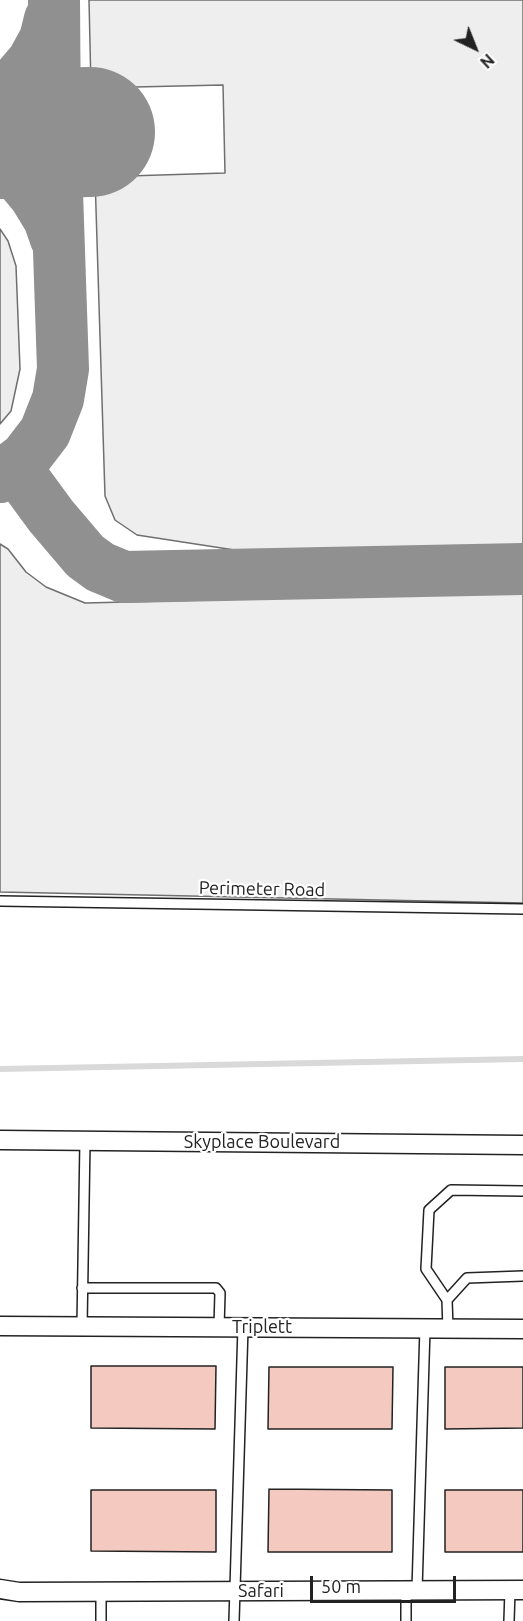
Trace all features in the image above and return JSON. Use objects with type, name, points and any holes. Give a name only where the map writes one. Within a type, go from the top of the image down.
[{"type":"street","name":"Skyplace Boulevard","points":[[0,1140],[523,1144]]},
{"type":"street","name":"Triplett","points":[[0,1326],[523,1329]]},
{"type":"street","name":"Safari","points":[[0,1589],[19,1592],[516,1590]]},
{"type":"lane","name":"Perimeter Road","points":[[0,901],[523,909]]},
{"type":"lane","points":[[82,1326],[85,1141]]},
{"type":"lane","points":[[448,1329],[447,1300],[426,1269],[429,1210],[452,1191],[523,1191]]},
{"type":"lane","points":[[447,1300],[467,1278],[523,1276]]},
{"type":"lane","points":[[82,1288],[216,1288],[220,1293],[219,1327]]},
{"type":"lane","points":[[234,1621],[243,1327]]},
{"type":"lane","points":[[406,1621],[412,1590],[425,1328]]},
{"type":"lane","points":[[509,1621],[516,1590]]},
{"type":"lane","points":[[101,1592],[101,1621]]},
{"type":"shaded area","points":[[89,0],[523,0],[523,545],[241,551],[137,535],[115,520],[105,496],[95,177],[225,173],[223,85],[91,88]]},
{"type":"shaded area","points":[[0,229],[8,241],[16,266],[20,369],[11,411],[0,424]]},
{"type":"shaded area","points":[[0,544],[8,549],[26,572],[46,587],[85,603],[523,592],[523,903],[0,892]]},
{"type":"building","points":[[91,1366],[216,1366],[215,1429],[91,1428]]},
{"type":"building","points":[[269,1367],[393,1367],[392,1429],[268,1429]]},
{"type":"building","points":[[445,1367],[523,1367],[523,1428],[445,1429]]},
{"type":"building","points":[[269,1489],[392,1490],[392,1552],[268,1552]]},
{"type":"building","points":[[91,1490],[216,1490],[216,1552],[91,1551]]},
{"type":"building","points":[[445,1490],[523,1490],[523,1552],[445,1552]]},
{"type":"waterway","points":[[0,1069],[523,1059]]},
{"type":"taxiway","points":[[0,477],[25,458],[45,432],[58,399],[63,369],[55,133],[54,0]]},
{"type":"taxiway","points":[[0,100],[33,61],[45,39],[50,19]]},
{"type":"taxiway","points":[[0,162],[21,179],[35,196],[49,219],[56,239]]},
{"type":"taxiway","points":[[15,467],[51,516],[85,556],[100,567],[124,577],[523,569]]},
{"type":"runway","points":[[0,134],[90,132]]}]
